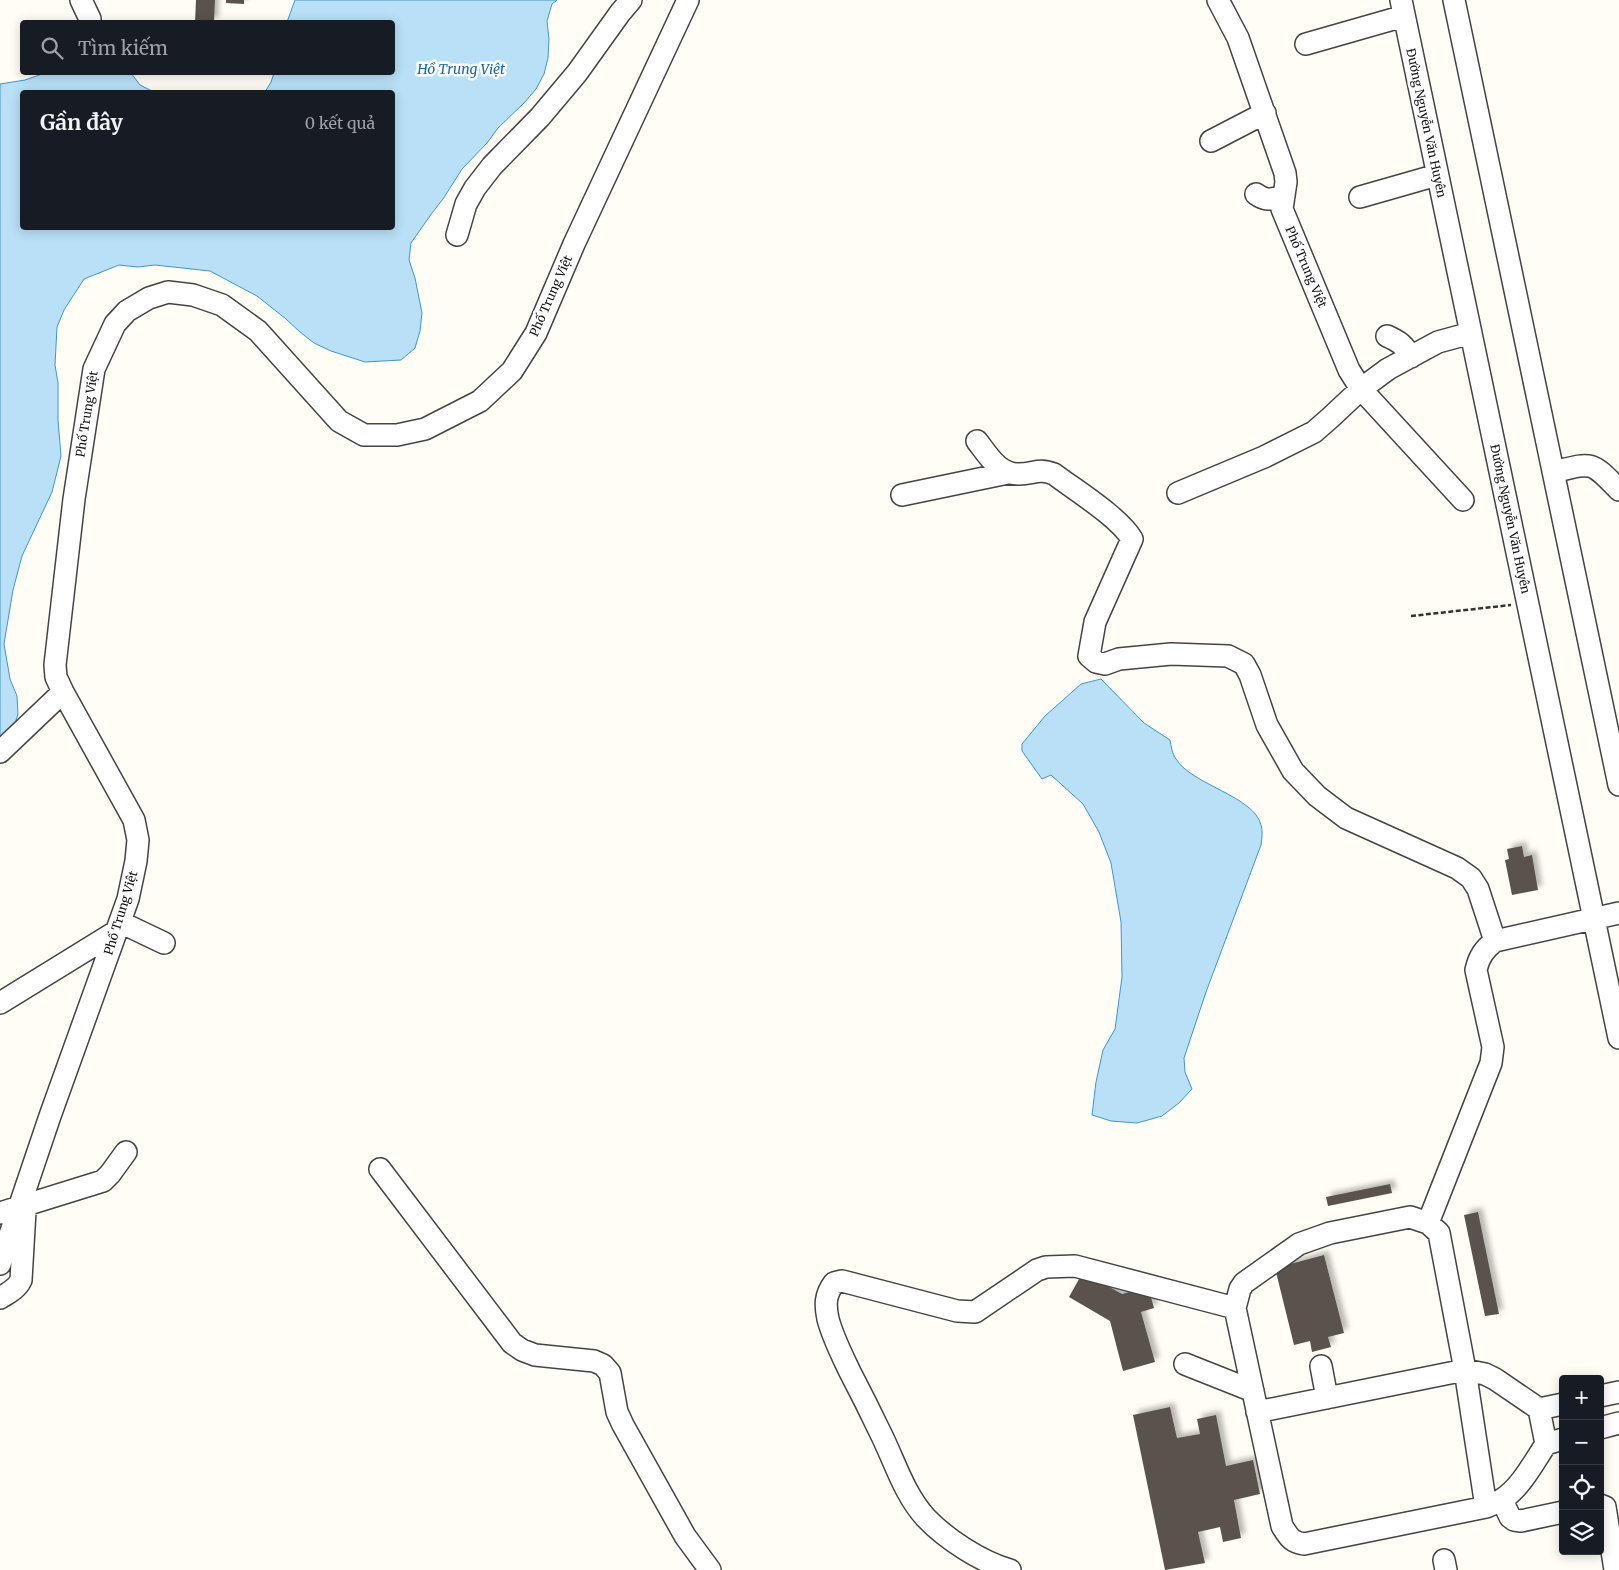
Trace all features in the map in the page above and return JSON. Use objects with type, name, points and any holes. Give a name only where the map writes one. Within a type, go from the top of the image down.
[{"type":"street","points":[[457,236],[466,204],[475,188],[492,166],[540,117],[578,73],[631,0]]},
{"type":"street","name":"Phố Trung Việt","points":[[0,1264],[15,1209],[119,926],[128,899],[136,861],[138,840],[134,820],[63,692],[56,677],[55,665],[74,499],[94,369],[115,324],[127,311],[149,298],[168,292],[193,295],[222,305],[258,331],[339,421],[364,435],[397,435],[425,429],[480,401],[512,371],[536,333],[574,244],[688,0]]},
{"type":"street","name":"Phố Trung Việt","points":[[1218,0],[1238,38],[1285,173],[1286,182],[1282,209],[1349,370],[1361,389],[1464,500]]},
{"type":"street","points":[[1454,0],[1619,785]]},
{"type":"street","points":[[1306,44],[1402,8]]},
{"type":"street","name":"Đường Nguyễn Văn Huyên","points":[[1402,8],[1619,1038]]},
{"type":"street","points":[[1210,141],[1264,113]]},
{"type":"street","points":[[1360,197],[1437,175]]},
{"type":"street","points":[[1256,194],[1268,200],[1284,196]]},
{"type":"street","points":[[1178,492],[1264,457],[1314,432],[1361,389],[1388,369],[1438,342],[1471,333]]},
{"type":"street","points":[[1387,336],[1399,341],[1405,347],[1410,357]]},
{"type":"street","points":[[977,441],[994,464],[1008,473]]},
{"type":"street","points":[[1554,472],[1587,464],[1596,468],[1619,490]]},
{"type":"street","points":[[902,495],[1008,473],[1018,474],[1044,470],[1054,474],[1114,519],[1127,530],[1132,539],[1095,622],[1089,656],[1096,662],[1106,664],[1119,659],[1171,654],[1228,656],[1244,664],[1250,675],[1266,726],[1293,771],[1317,796],[1346,818],[1457,868],[1471,878],[1478,889],[1495,940]]},
{"type":"street","points":[[0,752],[63,692]]},
{"type":"street","points":[[1428,1223],[1491,1063],[1493,1047],[1476,970],[1478,959],[1495,940],[1619,913]]},
{"type":"street","points":[[0,1002],[119,926],[164,943]]},
{"type":"street","points":[[0,1298],[18,1286],[21,1280],[15,1209],[102,1181],[110,1174],[126,1152]]},
{"type":"street","points":[[380,1169],[512,1343],[534,1355],[594,1361],[603,1365],[610,1373],[617,1412],[623,1425],[685,1536],[710,1570]]},
{"type":"street","points":[[1257,1412],[1465,1370],[1485,1374],[1539,1409],[1554,1441],[1526,1475],[1494,1503],[1304,1544],[1295,1543],[1282,1526],[1257,1412],[1235,1308],[1240,1289],[1244,1283],[1300,1244],[1330,1233],[1410,1218],[1428,1223],[1439,1233],[1465,1370],[1494,1503],[1514,1520],[1521,1521],[1559,1513]]},
{"type":"street","points":[[1010,1570],[981,1558],[951,1539],[926,1518],[906,1490],[889,1450],[838,1346],[828,1318],[827,1292],[834,1283],[842,1282],[966,1313],[974,1312],[1037,1270],[1046,1267],[1075,1266],[1235,1308]]},
{"type":"street","points":[[1185,1364],[1253,1391]]},
{"type":"street","points":[[1321,1366],[1327,1398]]},
{"type":"street","points":[[1604,1395],[1619,1392]]},
{"type":"street","points":[[1539,1409],[1559,1405]]},
{"type":"street","points":[[1604,1427],[1619,1423]]},
{"type":"street","points":[[1604,1506],[1615,1570]]},
{"type":"path","points":[[1411,616],[1527,603]]},
{"type":"water","name":"Hồ Trung Việt","points":[[295,0],[557,0],[552,4],[547,21],[549,39],[548,58],[544,74],[536,89],[462,169],[411,243],[409,260],[415,278],[422,313],[420,331],[415,348],[401,360],[365,362],[331,351],[314,343],[257,296],[210,271],[155,265],[138,267],[119,265],[84,279],[64,310],[57,327],[55,365],[58,383],[58,420],[61,456],[52,492],[22,556],[13,590],[4,644],[10,679],[17,696],[18,714],[13,730],[0,743],[0,84],[25,80],[39,75],[132,75],[140,85],[150,90],[20,90],[20,230],[395,230],[395,90],[266,90],[273,75],[395,75],[395,20],[288,20]]},
{"type":"water","points":[[1101,679],[1144,723],[1170,740],[1175,757],[1184,768],[1247,806],[1256,815],[1262,830],[1261,845],[1206,992],[1184,1058],[1185,1072],[1192,1089],[1179,1103],[1162,1116],[1137,1123],[1111,1121],[1092,1115],[1096,1082],[1103,1050],[1115,1029],[1122,977],[1121,922],[1111,863],[1099,832],[1083,804],[1051,775],[1042,779],[1022,751],[1022,744],[1045,716],[1081,684]]},
{"type":"building","points":[[196,0],[215,0],[214,20],[195,20]]},
{"type":"building","points":[[226,0],[244,0],[244,4],[226,3]]},
{"type":"building","points":[[1522,846],[1524,857],[1532,855],[1538,890],[1512,895],[1505,860],[1509,859],[1507,849]]},
{"type":"building","points":[[1390,1184],[1392,1193],[1328,1206],[1326,1197]]},
{"type":"building","points":[[1478,1212],[1499,1314],[1485,1316],[1464,1215]]},
{"type":"building","points":[[1324,1255],[1344,1333],[1328,1337],[1331,1347],[1312,1352],[1310,1341],[1294,1345],[1275,1268]]},
{"type":"building","points":[[1083,1272],[1122,1294],[1148,1287],[1154,1308],[1141,1312],[1155,1362],[1123,1371],[1110,1321],[1069,1297]]},
{"type":"building","points":[[1170,1407],[1177,1438],[1200,1434],[1197,1419],[1216,1415],[1226,1466],[1253,1460],[1260,1494],[1234,1500],[1241,1538],[1223,1542],[1220,1527],[1198,1532],[1205,1563],[1165,1570],[1133,1415]]}]
